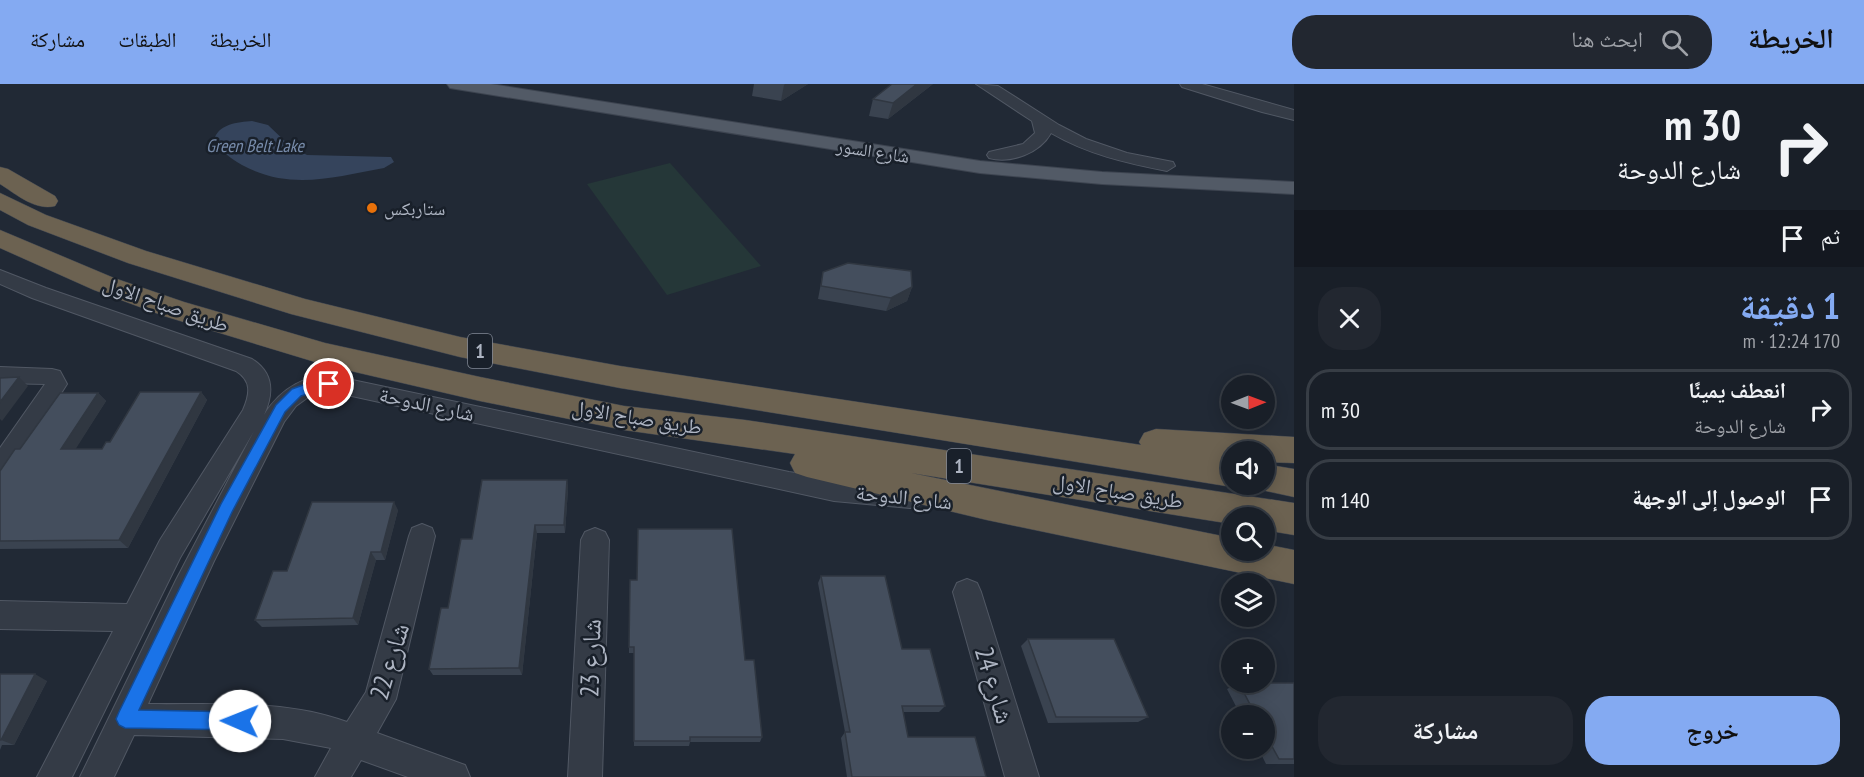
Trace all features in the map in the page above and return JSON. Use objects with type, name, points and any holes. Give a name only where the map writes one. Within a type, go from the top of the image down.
[{"type":"highway","points":[[0,174],[104,234],[137,256]]},
{"type":"highway","name":"طريق صباح الاول","points":[[0,200],[37,219],[137,256],[302,307],[460,347],[620,377],[1221,471]]},
{"type":"highway","name":"طريق صباح الاول","points":[[0,238],[104,284],[174,309],[325,354],[624,418],[745,433],[1294,519]]},
{"type":"highway","points":[[0,254],[49,273],[104,284]]},
{"type":"highway","points":[[624,418],[987,505],[1294,567]]},
{"type":"highway","points":[[978,433],[1294,450]]},
{"type":"highway","points":[[1275,480],[1294,483]]},
{"type":"main road","name":"شارع السور","points":[[456,84],[980,167],[1102,178],[1294,188]]},
{"type":"main road","name":"شارع السور","points":[[536,84],[872,138],[995,155],[1294,172]]},
{"type":"street","points":[[983,84],[1067,136],[1098,150],[1128,159],[1167,166]]},
{"type":"street","points":[[1189,84],[1267,109],[1294,115]]},
{"type":"street","points":[[995,155],[1017,152],[1035,144],[1043,133],[1039,119]]},
{"type":"street","name":"شارع الدوحة","points":[[0,276],[39,293],[244,364],[256,372],[261,390],[256,407],[213,504],[125,719],[97,777]]},
{"type":"street","points":[[0,375],[43,375],[52,377],[56,384],[0,468]]},
{"type":"street","name":"شارع الدوحة","points":[[54,777],[178,534],[213,504],[286,401],[302,390],[325,384],[338,385],[789,482],[834,490],[987,505]]},
{"type":"street","name":"شارع 22","points":[[332,777],[380,699],[422,536]]},
{"type":"street","name":"شارع 23","points":[[585,777],[595,540]]},
{"type":"street","name":"شارع 24","points":[[967,592],[1022,777]]},
{"type":"street","points":[[0,615],[135,618]]},
{"type":"street","points":[[125,719],[283,723],[325,729],[453,777]]},
{"type":"shaded area","points":[[670,163],[761,266],[667,295],[587,184]]},
{"type":"water","name":"Green Belt Lake","points":[[252,121],[268,125],[291,147],[307,155],[391,157],[394,162],[384,168],[330,178],[295,180],[277,178],[242,165],[219,148],[214,141],[216,135],[224,127]]},
{"type":"building","points":[[892,84],[917,84],[893,103],[873,99]]},
{"type":"building","points":[[848,263],[911,271],[912,287],[891,298],[821,286],[823,272]]},
{"type":"building","points":[[19,377],[0,402],[0,378]]},
{"type":"building","points":[[140,392],[201,392],[119,540],[0,541],[0,471],[15,449],[20,449],[60,393],[98,393],[61,449],[102,449],[106,442],[110,442]]},
{"type":"building","points":[[482,480],[567,480],[564,525],[535,525],[519,668],[429,669],[441,608],[448,608],[461,539],[472,539]]},
{"type":"building","points":[[312,502],[394,502],[381,552],[371,552],[353,618],[255,620],[273,571],[287,571]]},
{"type":"building","points":[[638,529],[732,529],[745,660],[754,660],[762,737],[690,737],[690,741],[634,741],[634,647],[629,647],[630,580],[637,580]]},
{"type":"building","points":[[821,576],[885,576],[902,649],[930,649],[945,706],[902,706],[908,737],[975,737],[986,777],[852,777],[845,732],[850,732]]},
{"type":"building","points":[[1028,639],[1114,639],[1148,717],[1056,717]]},
{"type":"building","points":[[0,674],[35,674],[1,740],[0,740]]},
{"type":"building","points":[[1275,683],[1294,683],[1294,759],[1279,759],[1275,752],[1275,705],[1250,705],[1244,693],[1275,693]]},
{"type":"place","name":"ستاربكس","points":[[372,208]]},
{"type":"route","points":[[240,721],[125,719],[226,509],[281,408],[297,392],[329,384]]}]
